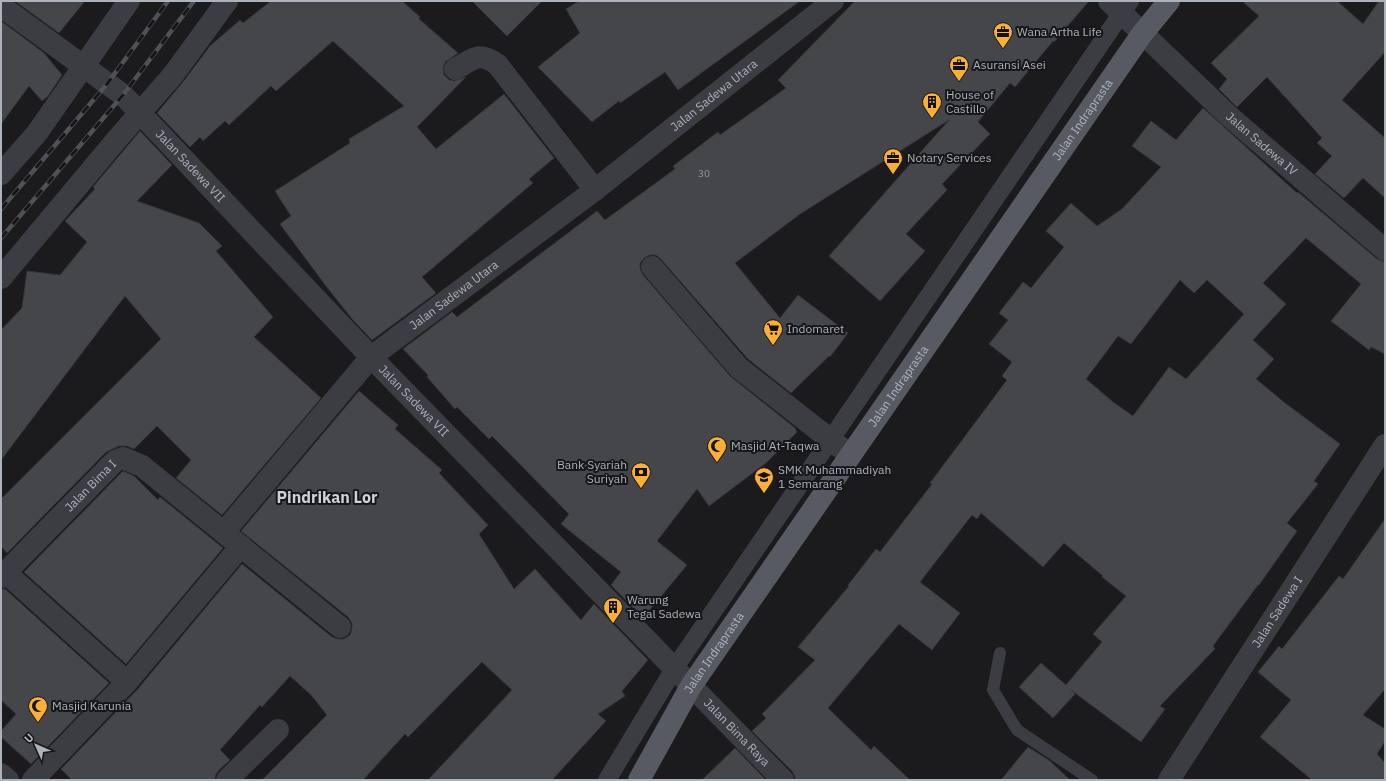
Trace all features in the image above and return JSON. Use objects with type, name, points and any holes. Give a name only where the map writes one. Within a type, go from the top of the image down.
[{"type":"main road","name":"Jalan Indraprasta","points":[[639,780],[691,686],[1142,34],[1169,1]]},
{"type":"street","points":[[1,174],[37,133],[129,1]]},
{"type":"street","points":[[1,278],[134,107],[173,75],[227,1]]},
{"type":"street","name":"Jalan Sadewa Utara","points":[[371,357],[595,190],[834,1]]},
{"type":"street","points":[[607,780],[674,669],[1120,5]]},
{"type":"street","name":"Jalan Sadewa IV","points":[[1120,5],[1142,34],[1229,116],[1385,250]]},
{"type":"street","name":"Jalan Sadewa VII","points":[[1,6],[123,95],[371,357],[691,686]]},
{"type":"street","points":[[455,69],[479,56],[488,58],[497,64],[595,190]]},
{"type":"street","points":[[652,267],[739,368],[850,455]]},
{"type":"street","points":[[33,780],[127,682],[371,357]]},
{"type":"street","name":"Jalan Sadewa I","points":[[1169,780],[1385,445]]},
{"type":"street","name":"Jalan Bima I","points":[[127,682],[3,575],[115,461],[123,458],[142,466],[340,627]]},
{"type":"street","name":"Jalan Bima Raya","points":[[691,686],[783,780]]},
{"type":"street","points":[[227,780],[278,730]]},
{"type":"street","points":[[1,774],[8,780]]},
{"type":"lane","points":[[1000,653],[993,690],[1017,730],[1092,780]]},
{"type":"building","points":[[15,1],[85,1],[59,33]]},
{"type":"building","points":[[271,1],[402,1],[420,17],[419,19],[458,53],[445,62],[443,68],[444,75],[449,80],[454,81],[466,77],[417,127],[436,149],[504,94],[554,158],[529,179],[533,183],[422,277],[436,293],[372,340],[353,320],[326,286],[280,224],[291,216],[275,191],[350,143],[349,139],[404,106],[333,41],[276,91],[271,86],[229,125],[225,121],[203,141],[200,137],[190,147],[157,113],[210,46],[240,20],[243,23]]},
{"type":"building","points":[[472,1],[542,1],[507,36]]},
{"type":"building","points":[[579,1],[800,1],[678,90],[665,72],[620,103],[619,101],[592,122],[538,67],[580,33],[566,9]]},
{"type":"building","points":[[855,1],[1089,1],[1015,87],[1010,83],[978,122],[990,134],[942,184],[947,190],[906,234],[925,251],[880,301],[829,256],[949,120],[800,214],[735,263],[780,318],[798,295],[848,333],[830,357],[829,356],[791,393],[748,359],[661,259],[656,255],[650,255],[644,258],[640,263],[640,269],[643,275],[730,376],[795,428],[797,432],[766,463],[709,506],[697,489],[657,541],[687,565],[643,618],[611,585],[621,572],[561,524],[569,514],[492,436],[489,439],[457,407],[455,409],[427,377],[428,375],[403,349],[452,312],[457,317],[597,211],[605,220],[675,169],[673,166],[718,132],[720,135],[786,88],[778,80]]},
{"type":"building","points":[[1242,1],[1337,1],[1363,24],[1379,1],[1385,1],[1385,52],[1342,100],[1385,138],[1385,198],[1363,178],[1344,198],[1315,174],[1332,156],[1317,143],[1322,138],[1267,77],[1237,107],[1219,89],[1227,79],[1211,63],[1259,16]]},
{"type":"building","points":[[1,21],[44,53],[62,75],[48,96],[42,101],[29,86],[1,124]]},
{"type":"building","points":[[1203,108],[1297,193],[1298,192],[1377,259],[1385,262],[1385,354],[1371,347],[1369,350],[1331,321],[1361,284],[1306,238],[1263,283],[1286,304],[1253,340],[1274,359],[1256,379],[1285,403],[1340,444],[1314,481],[1318,484],[1287,523],[1297,531],[1213,646],[1215,649],[1160,706],[1165,709],[1141,742],[1071,690],[1075,694],[1053,718],[1019,687],[1041,663],[1066,685],[1102,642],[1093,634],[1126,596],[1064,543],[1043,567],[981,513],[977,519],[972,515],[920,582],[960,613],[932,650],[899,624],[828,708],[871,750],[874,746],[910,780],[795,780],[792,771],[752,731],[766,718],[762,714],[815,660],[798,647],[849,586],[848,585],[876,549],[880,552],[932,484],[930,483],[1007,380],[1002,376],[1012,362],[989,344],[1008,320],[999,313],[1023,282],[1031,288],[1064,247],[1046,231],[1071,203],[1097,226],[1122,209],[1161,167],[1132,146],[1151,121],[1176,140]],"holes":[[[1180,280],[1194,293],[1207,280],[1244,314],[1186,379],[1169,367],[1133,416],[1113,402],[1086,379],[1118,336],[1131,344]]]},
{"type":"building","points":[[140,131],[172,165],[137,201],[199,223],[222,246],[216,251],[273,317],[254,337],[321,398],[222,515],[176,478],[191,460],[157,426],[134,449],[127,446],[119,446],[106,452],[7,553],[1,546],[1,499],[161,339],[125,296],[1,460],[1,330],[22,308],[27,271],[60,275],[87,242],[65,221],[95,189],[93,187]]},
{"type":"building","points":[[359,391],[398,425],[395,429],[442,470],[439,473],[488,525],[479,534],[514,589],[535,569],[581,620],[594,604],[648,660],[622,691],[625,696],[598,714],[606,721],[552,780],[428,780],[512,690],[482,662],[408,737],[405,734],[363,780],[262,780],[327,715],[311,695],[290,676],[262,707],[260,705],[220,750],[230,760],[218,771],[215,776],[215,780],[72,780],[61,769],[137,690],[242,564],[332,637],[344,639],[350,635],[352,623],[348,617],[241,531]]},
{"type":"building","points":[[123,471],[134,476],[158,500],[160,497],[223,548],[126,664],[24,572]]},
{"type":"building","points":[[1385,519],[1385,689],[1363,715],[1385,729],[1385,741],[1377,754],[1385,763],[1385,780],[1312,780],[1260,737],[1291,700],[1258,672],[1279,646],[1282,649],[1339,576],[1343,579]]},
{"type":"building","points":[[1,589],[5,589],[109,683],[31,764],[1,737],[1,731],[16,714],[1,700]]},
{"type":"building","points":[[1028,747],[1050,761],[1070,780],[1001,780]]},
{"type":"building","points":[[735,748],[766,780],[702,780]]},
{"type":"railway","points":[[1,209],[107,84],[168,1]]},
{"type":"railway","points":[[1,238],[123,95],[194,1]]},
{"type":"place","name":"Wana Artha Life","points":[[1003,49]]},
{"type":"place","name":"Asuransi Asei","points":[[959,82]]},
{"type":"place","name":"House of Castillo","points":[[932,119]]},
{"type":"place","name":"Notary Services","points":[[893,175]]},
{"type":"place","name":"Indomaret","points":[[773,346]]},
{"type":"place","name":"Masjid At-Taqwa","points":[[717,463]]},
{"type":"place","name":"Bank Syariah Suriyah","points":[[641,489]]},
{"type":"place","name":"SMK Muhammadiyah 1 Semarang","points":[[764,494]]},
{"type":"place","name":"Warung Tegal Sadewa","points":[[613,624]]},
{"type":"place","name":"Masjid Karunia","points":[[38,723]]},
{"type":"district","name":"Pindrikan Lor","points":[[327,497]]}]
